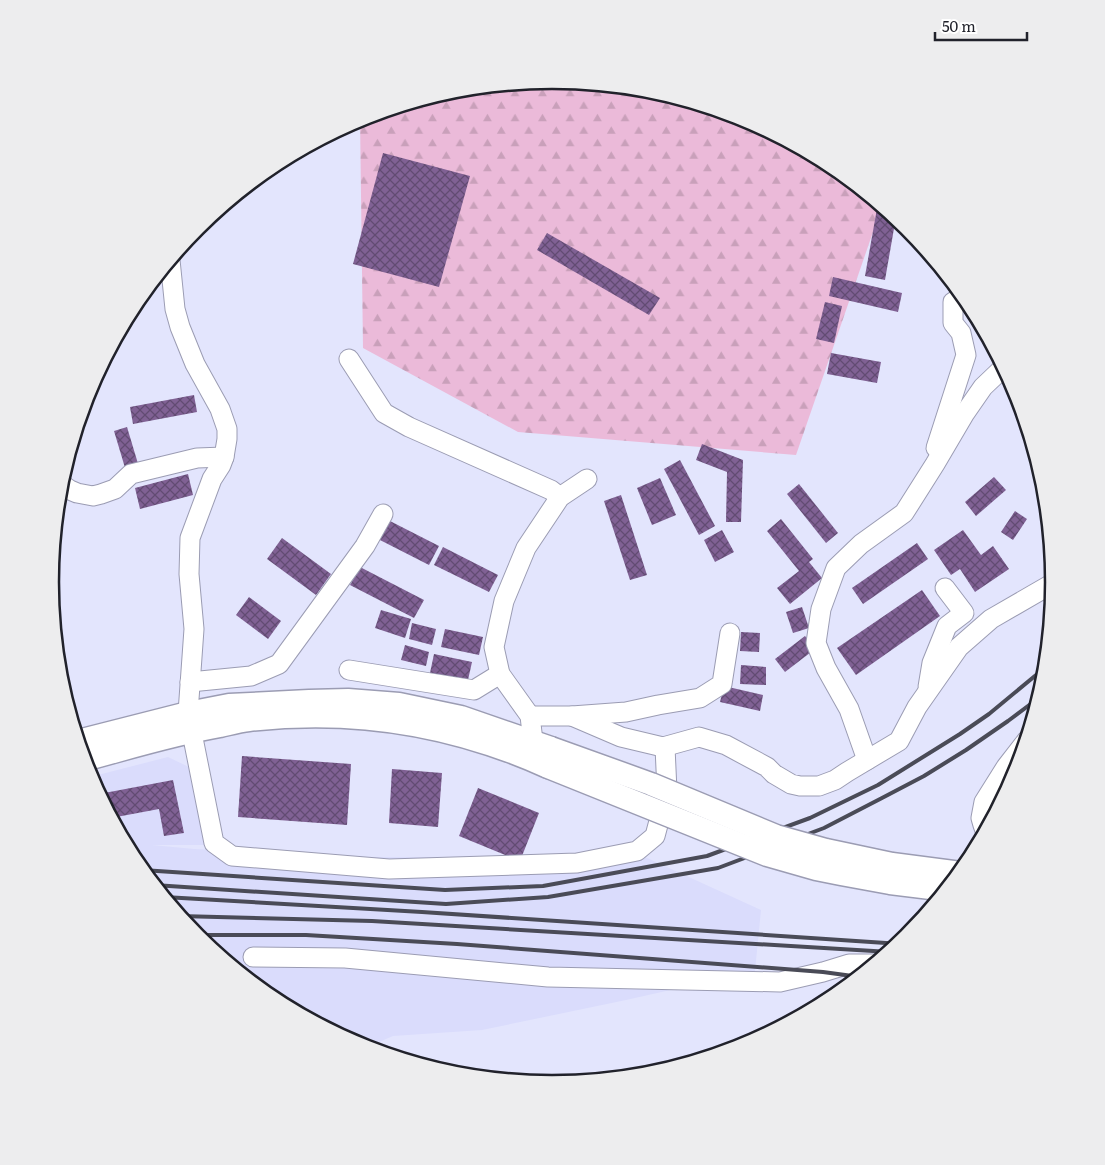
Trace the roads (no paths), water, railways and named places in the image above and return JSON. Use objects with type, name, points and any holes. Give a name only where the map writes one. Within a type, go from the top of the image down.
[{"type":"main road","points":[[91,757],[229,706],[348,700],[399,704],[461,717],[544,752],[767,855],[840,874],[939,889]]},
{"type":"main road","points":[[85,740],[190,722],[308,716],[403,723],[461,735],[509,750],[544,752],[652,784],[776,836],[826,850],[892,864],[952,872]]},
{"type":"street","points":[[171,270],[175,309],[180,327],[195,364],[224,419],[227,438],[224,457],[212,479],[190,538],[189,574],[194,629],[190,682],[190,722],[214,843],[232,856],[389,869],[577,863],[637,851],[655,836],[668,792],[664,747]]},
{"type":"street","points":[[936,464],[936,445],[966,355],[961,333],[953,323],[953,302],[957,300]]},
{"type":"street","points":[[349,359],[384,413],[409,427],[551,490],[560,497]]},
{"type":"street","points":[[867,760],[849,709],[826,668],[816,643],[820,609],[836,568],[861,544],[904,513],[936,464],[965,413],[983,387],[999,372]]},
{"type":"street","points":[[68,488],[85,495],[101,494],[115,489],[131,474],[197,458],[224,457]]},
{"type":"street","points":[[544,752],[530,716],[500,674],[494,647],[504,601],[526,548],[560,497],[587,479]]},
{"type":"street","points":[[190,682],[251,676],[279,664],[365,546],[383,514]]},
{"type":"street","points":[[572,716],[621,736],[663,747],[699,737],[726,745],[767,767],[790,784],[810,787],[819,786],[835,780],[899,741],[917,707],[960,647],[991,619],[1046,587]]},
{"type":"street","points":[[927,693],[932,663],[947,626],[964,613],[945,588]]},
{"type":"street","points":[[530,716],[572,716],[626,712],[700,698],[722,684],[730,633]]},
{"type":"street","points":[[349,670],[474,690],[500,674]]},
{"type":"street","points":[[982,825],[981,810],[984,802],[1014,756]]},
{"type":"street","points":[[253,957],[346,958],[548,977],[780,982],[849,964],[866,964]]},
{"type":"railway","points":[[152,871],[445,890],[543,886],[707,856],[810,818],[878,785],[989,714],[1038,674]]},
{"type":"railway","points":[[163,886],[446,904],[548,897],[718,868],[824,828],[924,776],[966,750],[1031,704]]},
{"type":"railway","points":[[173,898],[890,943]]},
{"type":"railway","points":[[189,916],[372,921],[881,951]]},
{"type":"railway","points":[[206,935],[306,935],[457,944],[823,972],[851,976]]}]
